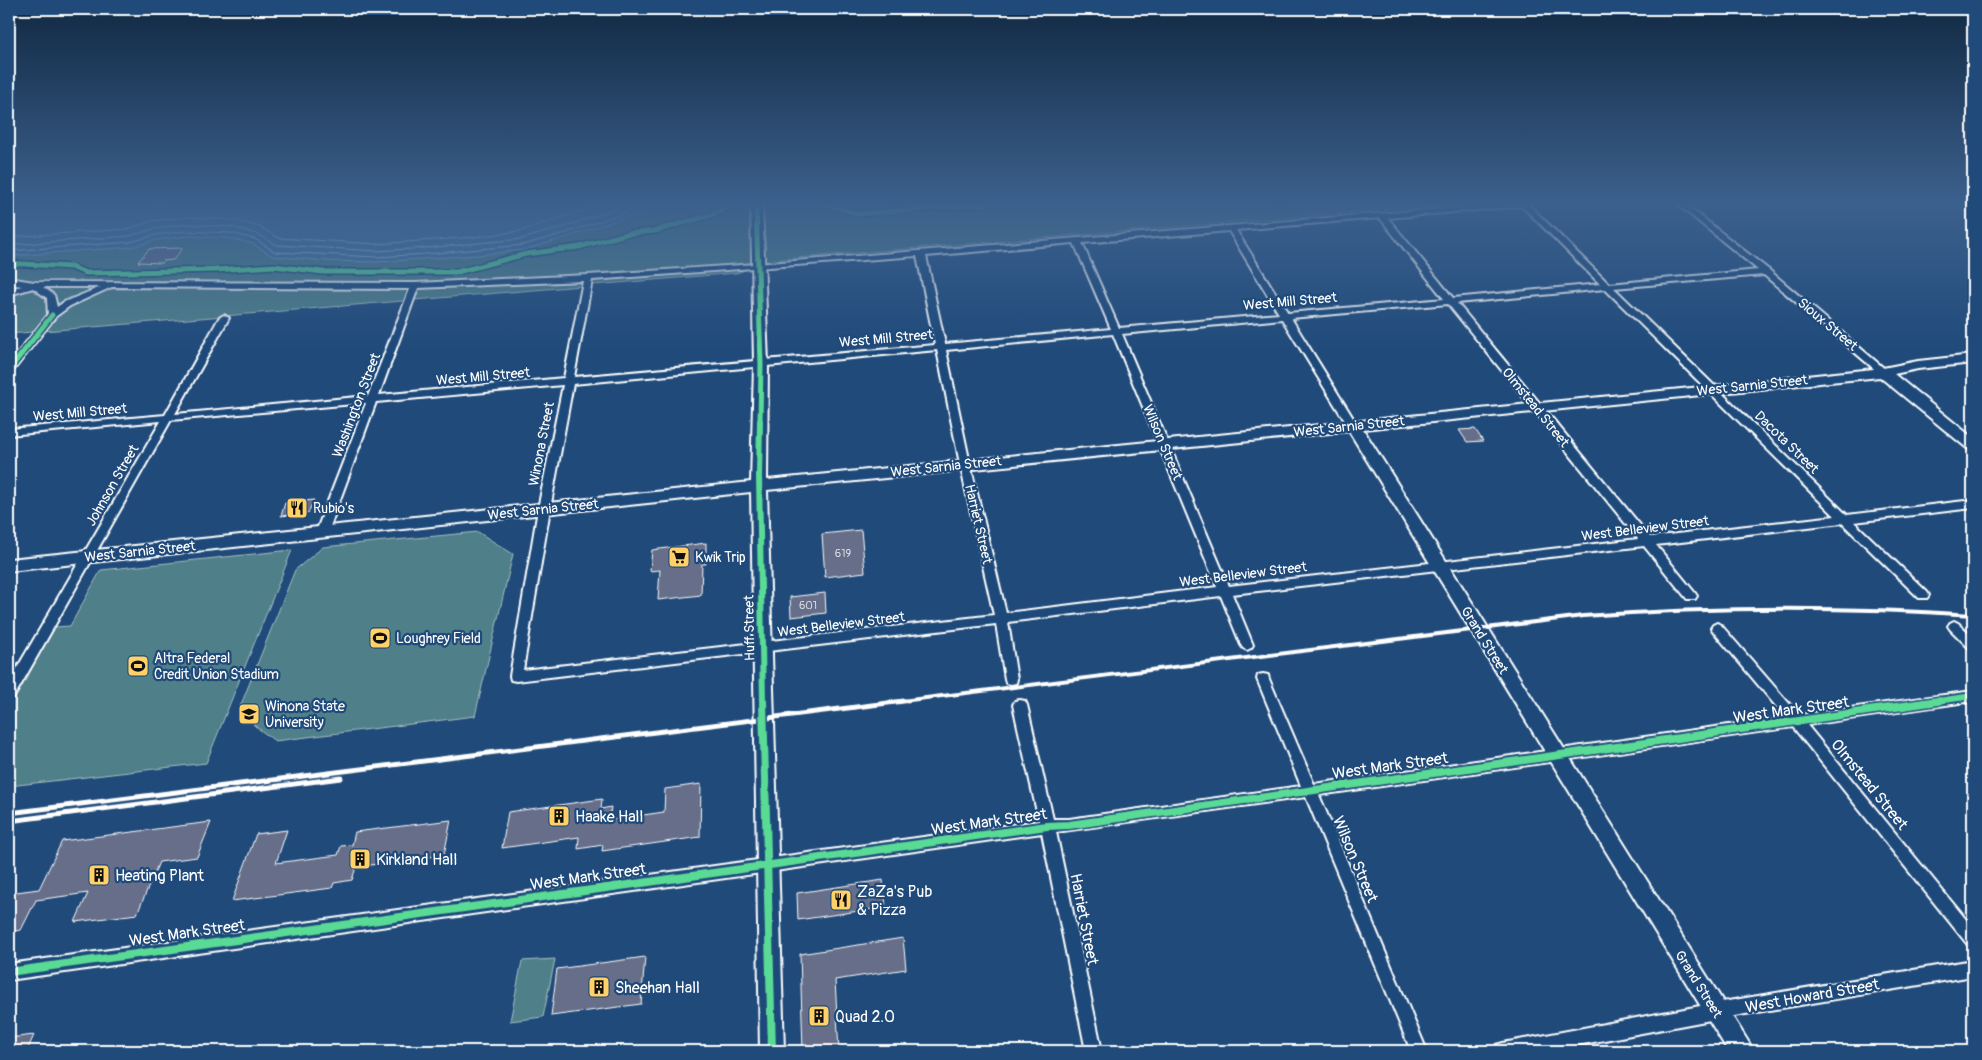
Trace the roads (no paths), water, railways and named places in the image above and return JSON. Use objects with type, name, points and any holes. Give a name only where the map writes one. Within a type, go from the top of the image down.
[{"type":"street","name":"Huff Street","points":[[757,253],[761,364],[762,648],[772,1051]]},
{"type":"street","points":[[9,281],[34,285],[88,283],[112,285],[415,286],[588,278],[757,267],[916,253]]},
{"type":"street","name":"Harriet Street","points":[[921,253],[965,464],[1001,619],[1011,678]]},
{"type":"street","name":"Wilson Street","points":[[1084,253],[1165,444],[1247,645]]},
{"type":"street","name":"Grand Street","points":[[1247,253],[1555,755],[1741,1051]]},
{"type":"street","name":"Olmstead Street","points":[[1412,253],[1691,596]]},
{"type":"street","name":"Dacota Street","points":[[1574,253],[1711,390],[1923,595]]},
{"type":"street","name":"Sioux Street","points":[[1743,253],[1973,446]]},
{"type":"street","name":"West Mill Street","points":[[9,432],[1766,272]]},
{"type":"street","name":"Winona Street","points":[[516,676],[544,509],[588,278]]},
{"type":"street","points":[[9,292],[34,285]]},
{"type":"street","points":[[34,285],[51,297],[52,315]]},
{"type":"street","points":[[9,370],[52,315],[74,301],[112,285]]},
{"type":"street","name":"Washington Street","points":[[322,532],[415,286]]},
{"type":"street","name":"Johnson Street","points":[[9,693],[224,318]]},
{"type":"street","name":"West Sarnia Street","points":[[9,565],[965,464],[1883,372],[1918,365],[1973,359]]},
{"type":"street","name":"West Sarnia Street","points":[[1883,372],[1973,369]]},
{"type":"street","name":"West Belleview Street","points":[[516,676],[1973,504]]},
{"type":"street","points":[[1954,626],[1973,645]]},
{"type":"street","name":"Olmstead Street","points":[[1717,628],[1797,722],[1973,940]]},
{"type":"street","name":"Wilson Street","points":[[1263,679],[1419,1051]]},
{"type":"street","name":"West Mark Street","points":[[9,972],[1047,826],[1078,824],[1973,696]]},
{"type":"street","name":"Harriet Street","points":[[1020,705],[1094,1051]]},
{"type":"street","name":"West Howard Street","points":[[1502,1051],[1716,1011],[1973,968]]},
{"type":"water","points":[[9,253],[44,253],[9,256]]},
{"type":"water","points":[[269,253],[492,253],[377,262],[327,261],[273,256]]},
{"type":"railway","points":[[894,702],[1583,616],[1729,609],[1876,610],[1973,615]]},
{"type":"railway","points":[[9,813],[904,701]]},
{"type":"railway","points":[[9,821],[341,778]]},
{"type":"place","name":"Rubio's","points":[[297,508]]},
{"type":"place","name":"Kwik Trip","points":[[679,557]]},
{"type":"place","name":"Loughrey Field","points":[[380,638]]},
{"type":"place","name":"Altra Federal Credit Union Stadium","points":[[138,666]]},
{"type":"place","name":"Winona State University","points":[[249,714]]},
{"type":"place","name":"Haake Hall","points":[[559,816]]},
{"type":"place","name":"Kirkland Hall","points":[[360,859]]},
{"type":"place","name":"Heating Plant","points":[[99,875]]},
{"type":"place","name":"ZaZa's Pub & Pizza","points":[[841,900]]},
{"type":"place","name":"Sheehan Hall","points":[[599,987]]},
{"type":"place","name":"Quad 2.0","points":[[819,1016]]}]
